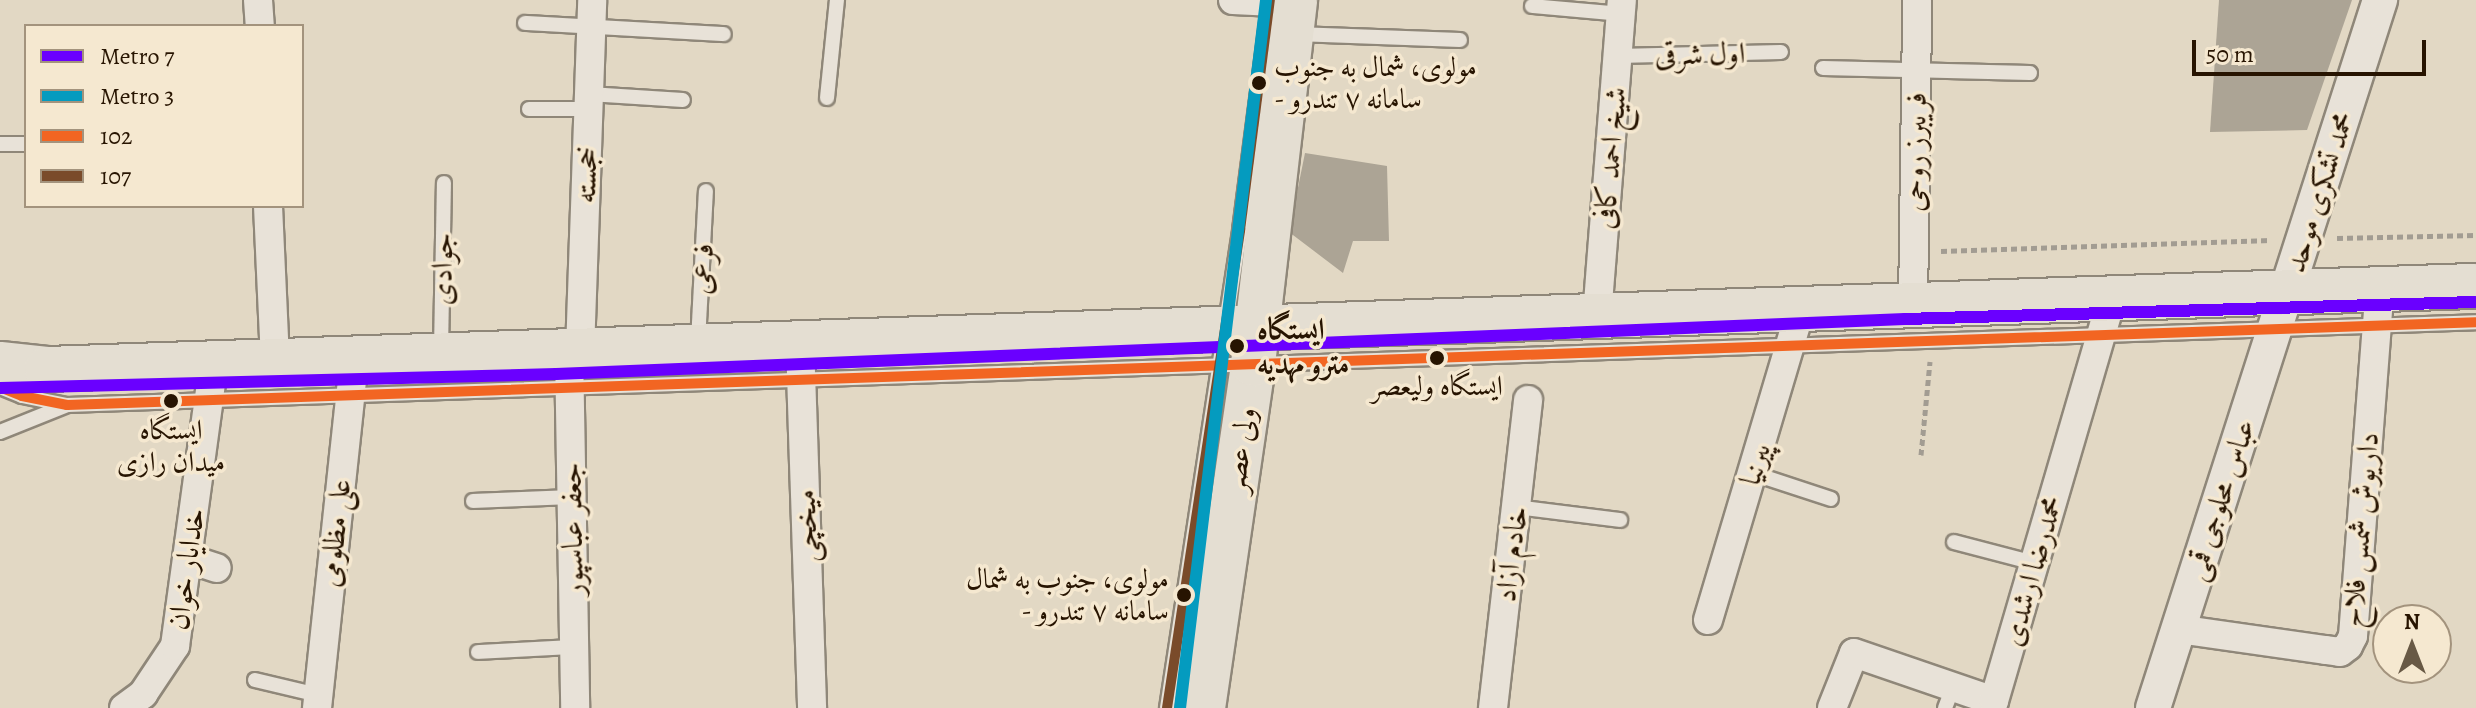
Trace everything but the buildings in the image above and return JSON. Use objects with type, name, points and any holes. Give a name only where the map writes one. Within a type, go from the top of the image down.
[{"type":"main road","name":"ولی عصر","points":[[1203,708],[1238,346],[1284,8]]},
{"type":"main road","points":[[0,364],[212,382],[275,361],[352,377],[441,356],[573,363],[697,347],[801,361],[1238,346],[1597,316],[1796,327],[2379,307],[2476,286]]},
{"type":"street","points":[[258,0],[260,24]]},
{"type":"street","points":[[1233,0],[1284,8]]},
{"type":"street","name":"فریبرز روحی","points":[[1917,0],[1914,252],[1922,322]]},
{"type":"street","name":"محمد تشکری موحد","points":[[2281,310],[2380,0]]},
{"type":"street","name":"شیخ احمد کافی","points":[[1597,316],[1622,7]]},
{"type":"street","name":"خجسته","points":[[573,363],[592,12]]},
{"type":"street","points":[[268,208],[275,361]]},
{"type":"street","name":"داریوش شمس فلاح","points":[[2178,629],[2340,652],[2348,646],[2353,636],[2379,307]]},
{"type":"street","name":"عباس محلوجی قمی","points":[[2153,708],[2281,310]]},
{"type":"street","name":"محمدرضا ارشدی","points":[[1832,708],[1854,653],[1949,697],[1994,701],[2107,316]]},
{"type":"street","name":"پیرنیا","points":[[1708,620],[1796,327]]},
{"type":"street","name":"میخچی","points":[[801,361],[812,708]]},
{"type":"street","name":"جعفر عباسپور","points":[[573,363],[571,497],[575,708]]},
{"type":"street","name":"علی مظلومی","points":[[318,701],[352,377]]},
{"type":"street","name":"خدایار خوان","points":[[124,708],[143,694],[175,646],[212,382]]},
{"type":"street","name":"خادم آزاد","points":[[1493,708],[1528,400]]},
{"type":"street","points":[[189,559],[217,568]]},
{"type":"lane","points":[[827,98],[837,0]]},
{"type":"lane","points":[[1532,6],[1622,7]]},
{"type":"lane","points":[[1284,8],[1460,40]]},
{"type":"lane","points":[[525,23],[592,12],[724,34]]},
{"type":"lane","name":"اول شرقی","points":[[1618,56],[1781,52]]},
{"type":"lane","points":[[1823,68],[2030,73]]},
{"type":"lane","points":[[529,109],[589,102],[683,100]]},
{"type":"lane","points":[[0,144],[24,144]]},
{"type":"lane","name":"جوادی","points":[[441,356],[444,183]]},
{"type":"lane","name":"فرعی","points":[[697,347],[706,191]]},
{"type":"lane","points":[[2379,307],[2476,322]]},
{"type":"lane","points":[[1167,708],[1238,346],[1796,327]]},
{"type":"lane","points":[[0,432],[67,405],[212,382],[573,363],[801,361]]},
{"type":"lane","points":[[0,387],[22,396],[67,405]]},
{"type":"lane","points":[[1752,473],[1831,499]]},
{"type":"lane","points":[[473,501],[571,497]]},
{"type":"lane","points":[[1516,507],[1620,520]]},
{"type":"lane","points":[[1954,542],[2034,563]]},
{"type":"lane","points":[[478,652],[574,647]]},
{"type":"lane","points":[[255,680],[318,701]]},
{"type":"path","points":[[1914,252],[2476,235]]},
{"type":"path","points":[[1921,455],[1922,322]]},
{"type":"metro line","name":"3","points":[[1180,708],[1266,0]]},
{"type":"metro line","name":"7","points":[[0,388],[556,374],[1905,319],[2476,302]]},
{"type":"transit line","name":"107","points":[[1167,708],[1240,230],[1270,0]]},
{"type":"transit line","name":"102","points":[[0,387],[22,396],[67,405],[2476,322]]},
{"type":"place","name":"مولوی، شمال به جنوب - سامانه ۷ تندرو","points":[[1259,83]]},
{"type":"place","name":"ایستگاه مترو مهدیه","points":[[1237,346]]},
{"type":"place","name":"ایستگاه ولیعصر","points":[[1437,358]]},
{"type":"place","name":"ایستگاه میدان رازی","points":[[171,401]]},
{"type":"place","name":"مولوی، جنوب به شمال - سامانه ۷ تندرو","points":[[1184,595]]}]
